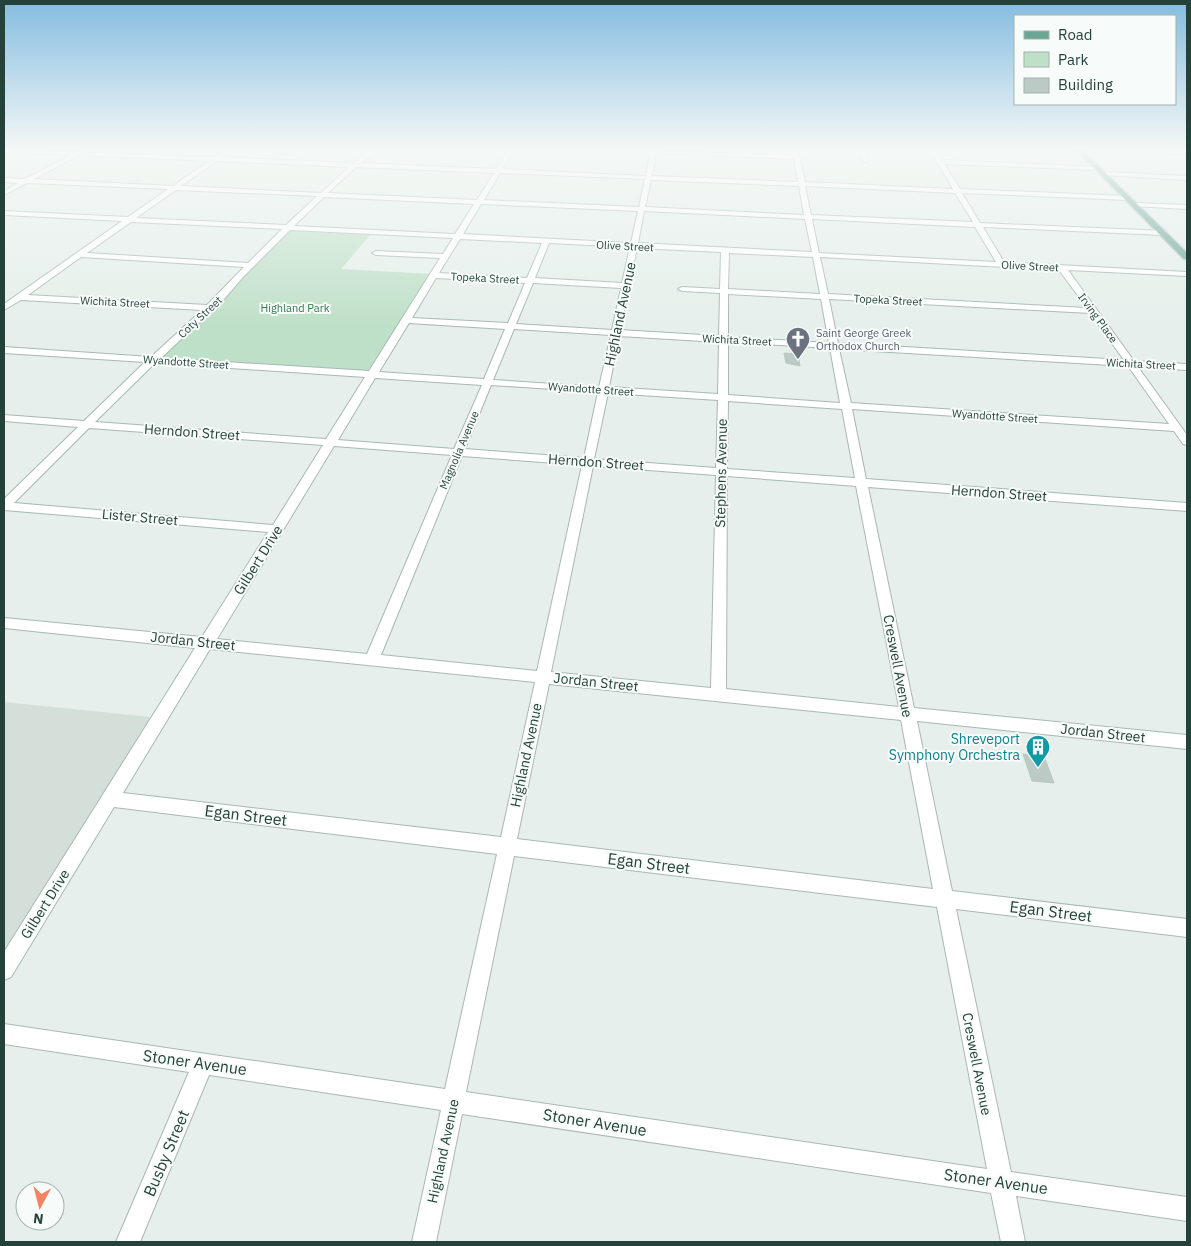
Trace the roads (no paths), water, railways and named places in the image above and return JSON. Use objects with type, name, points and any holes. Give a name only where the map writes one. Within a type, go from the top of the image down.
[{"type":"main road","points":[[1138,208],[1187,257]]},
{"type":"street","points":[[4,308],[146,208]]},
{"type":"street","name":"Coty Street","points":[[4,506],[310,208]]},
{"type":"street","name":"Gilbert Drive","points":[[4,970],[475,208]]},
{"type":"street","points":[[622,208],[1163,233]]},
{"type":"street","name":"Creswell Avenue","points":[[806,208],[1012,1242]]},
{"type":"street","points":[[968,208],[1002,265]]},
{"type":"street","name":"Highland Avenue","points":[[424,1242],[642,209]]},
{"type":"street","name":"Olive Street","points":[[4,214],[1187,274]]},
{"type":"street","name":"Magnolia Avenue","points":[[372,660],[546,242]]},
{"type":"street","name":"Stephens Avenue","points":[[718,694],[725,251]]},
{"type":"street","points":[[376,253],[445,256]]},
{"type":"street","points":[[80,256],[250,265]]},
{"type":"street","name":"Irving Place","points":[[1062,268],[1187,442]]},
{"type":"street","name":"Topeka Street","points":[[433,275],[626,286]]},
{"type":"street","name":"Topeka Street","points":[[682,288],[1093,311]]},
{"type":"street","name":"Wichita Street","points":[[20,297],[209,308]]},
{"type":"street","name":"Wichita Street","points":[[406,320],[1187,367]]},
{"type":"street","name":"Wyandotte Street","points":[[4,350],[1177,428]]},
{"type":"street","name":"Herndon Street","points":[[4,418],[1187,507]]},
{"type":"street","name":"Lister Street","points":[[4,506],[277,529]]},
{"type":"street","name":"Jordan Street","points":[[4,623],[1187,742]]},
{"type":"street","name":"Egan Street","points":[[110,799],[1187,928]]},
{"type":"street","name":"Stoner Avenue","points":[[4,1034],[801,1154],[1187,1209]]},
{"type":"street","name":"Busby Street","points":[[128,1242],[203,1064]]},
{"type":"place","name":"Saint George Greek Orthodox Church","points":[[798,360]]},
{"type":"place","name":"Shreveport Symphony Orchestra","points":[[1038,768]]},
{"type":"park label","name":"Highland Park","points":[[295,308]]}]
